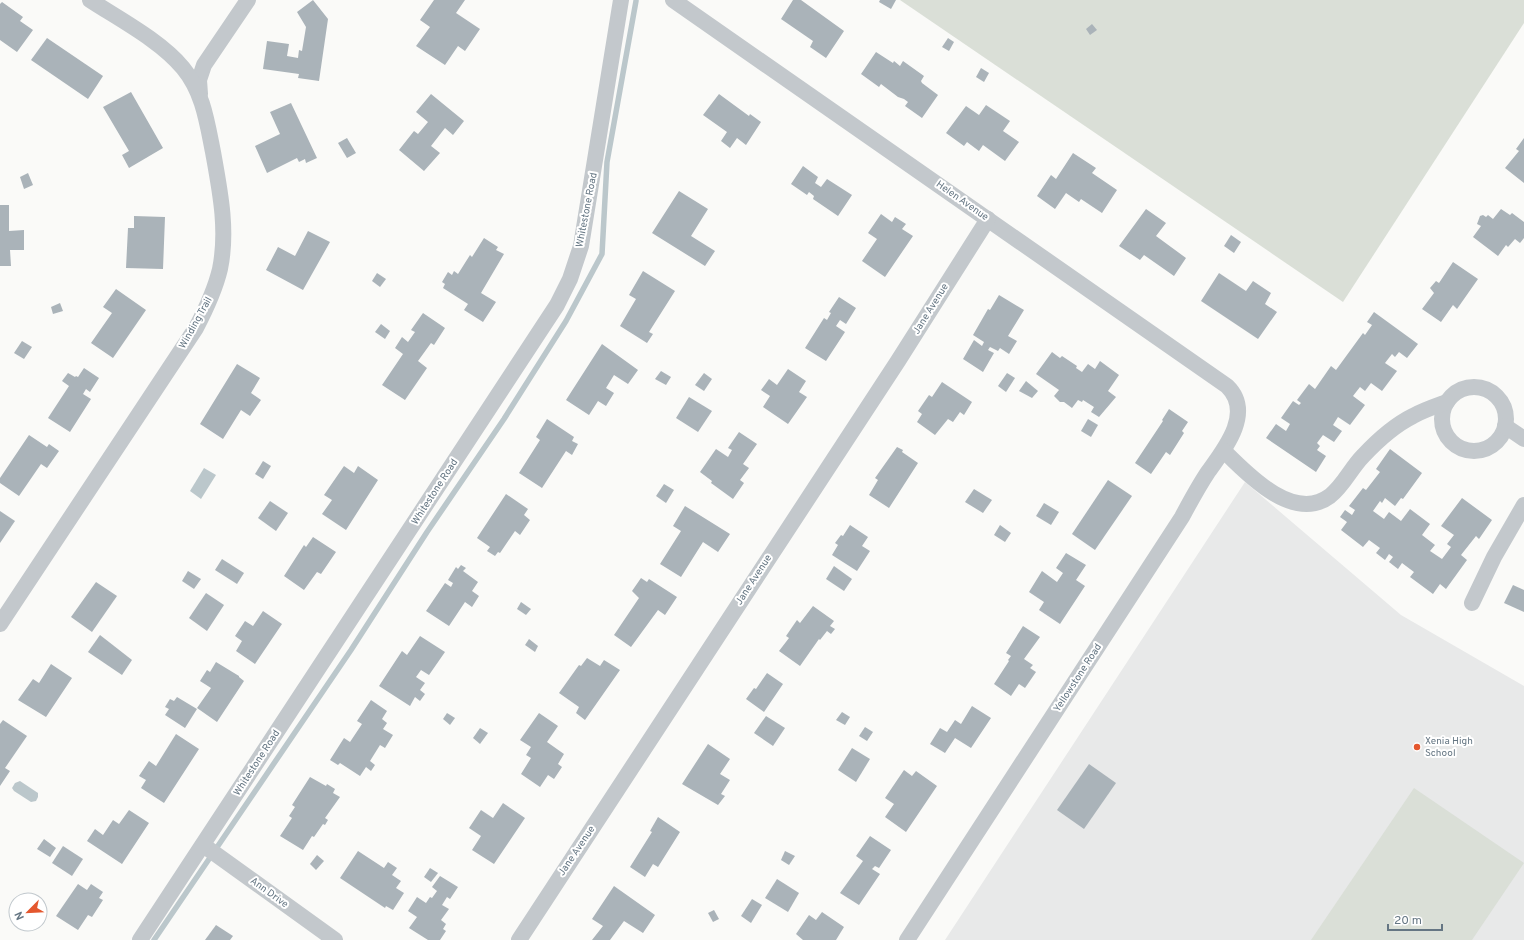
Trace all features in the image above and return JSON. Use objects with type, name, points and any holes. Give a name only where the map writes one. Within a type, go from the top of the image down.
[{"type":"street","name":"Winding Trail","points":[[0,624],[196,328],[214,291],[223,247],[223,217],[205,113],[200,96],[193,81],[175,59],[90,0]]},
{"type":"street","points":[[200,96],[199,80],[204,65],[248,0]]},
{"type":"street","name":"Whitestone Road","points":[[140,940],[557,305],[570,279],[581,246],[621,0]]},
{"type":"street","name":"Helen Avenue","points":[[673,0],[1227,386],[1236,399],[1238,411]]},
{"type":"street","name":"Jane Avenue","points":[[519,940],[898,361],[988,219]]},
{"type":"street","points":[[1468,388],[1484,389],[1492,393],[1500,402],[1505,414],[1505,426],[1493,445],[1483,450],[1472,451],[1461,448],[1452,442],[1446,434],[1442,423],[1443,412],[1452,395],[1468,388]]},
{"type":"street","points":[[1224,451],[1246,474],[1280,498],[1300,503],[1314,502],[1329,496],[1340,486],[1363,456],[1392,430],[1412,416],[1447,402]]},
{"type":"street","name":"Yellowstone Road","points":[[907,940],[1177,524],[1208,473],[1224,451],[1233,433],[1238,411]]},
{"type":"street","points":[[1505,426],[1524,439]]},
{"type":"street","points":[[1472,603],[1494,557],[1524,505]]},
{"type":"street","name":"Ann Drive","points":[[203,845],[336,940]]},
{"type":"shaded area","points":[[900,0],[1524,0],[1524,23],[1343,302]]},
{"type":"shaded area","points":[[204,468],[216,475],[201,499],[190,491]]},
{"type":"shaded area","points":[[1245,482],[1401,615],[1524,686],[1524,940],[945,940]]},
{"type":"shaded area","points":[[20,781],[38,793],[36,801],[31,802],[14,791],[12,788],[15,783]]},
{"type":"shaded area","points":[[1414,788],[1524,863],[1472,940],[1311,940]]},
{"type":"building","points":[[313,0],[328,19],[319,81],[298,78],[299,74],[263,69],[267,41],[289,44],[287,56],[298,58],[299,50],[302,51],[306,27],[297,12]]},
{"type":"building","points":[[434,0],[465,0],[456,13],[480,29],[465,51],[458,46],[445,65],[416,46],[430,27],[420,20]]},
{"type":"building","points":[[793,0],[801,0],[844,31],[826,58],[810,47],[813,41],[781,19]]},
{"type":"building","points":[[880,0],[896,0],[891,9],[879,2]]},
{"type":"building","points":[[2,2],[23,17],[20,21],[33,30],[17,52],[0,40],[0,4]]},
{"type":"building","points":[[1092,24],[1097,30],[1090,35],[1086,29]]},
{"type":"building","points":[[47,38],[103,76],[88,99],[31,60]]},
{"type":"building","points":[[948,38],[954,42],[949,51],[942,47]]},
{"type":"building","points":[[876,52],[893,63],[894,61],[900,66],[903,61],[924,76],[921,81],[922,83],[938,95],[922,118],[905,106],[908,102],[904,99],[898,97],[881,84],[879,87],[861,74]]},
{"type":"building","points":[[981,68],[989,73],[984,82],[976,77]]},
{"type":"building","points":[[131,92],[163,148],[129,168],[122,155],[129,151],[103,107]]},
{"type":"building","points":[[431,94],[464,121],[453,135],[445,128],[431,146],[440,153],[424,171],[399,150],[414,131],[418,134],[428,122],[416,112]]},
{"type":"building","points":[[719,94],[749,116],[750,114],[761,122],[746,145],[737,138],[730,148],[721,141],[727,132],[703,115]]},
{"type":"building","points":[[291,103],[317,158],[306,163],[305,159],[299,162],[297,158],[267,173],[255,146],[280,134],[270,112]]},
{"type":"building","points":[[986,105],[1010,121],[1003,131],[1019,142],[1005,161],[983,145],[979,151],[967,142],[964,146],[946,133],[966,106],[979,115]]},
{"type":"building","points":[[347,138],[356,153],[347,158],[338,143]]},
{"type":"building","points":[[1524,138],[1524,183],[1505,168],[1519,151],[1516,149]]},
{"type":"building","points":[[1073,153],[1096,168],[1092,173],[1117,190],[1102,213],[1081,199],[1079,202],[1066,193],[1055,209],[1037,196],[1051,175],[1056,179]]},
{"type":"building","points":[[803,166],[818,177],[815,183],[821,187],[827,179],[852,195],[838,216],[813,199],[814,196],[809,192],[807,195],[791,184]]},
{"type":"building","points":[[28,173],[33,185],[24,189],[20,177]]},
{"type":"building","points":[[679,191],[708,209],[691,236],[715,251],[705,266],[652,233]]},
{"type":"building","points":[[0,205],[9,205],[9,231],[24,230],[24,250],[10,250],[11,266],[0,266]]},
{"type":"building","points":[[1146,209],[1166,223],[1156,236],[1186,258],[1174,276],[1144,255],[1140,260],[1119,246]]},
{"type":"building","points":[[1501,209],[1510,215],[1512,213],[1524,222],[1524,238],[1520,243],[1515,239],[1508,247],[1506,245],[1498,256],[1473,237],[1481,226],[1477,224],[1480,216],[1483,215],[1486,217],[1488,215],[1493,219]]},
{"type":"building","points":[[881,214],[892,222],[895,217],[906,224],[902,229],[913,236],[885,277],[862,261],[877,239],[868,233]]},
{"type":"building","points":[[134,216],[165,217],[163,269],[126,268],[128,228],[134,228]]},
{"type":"building","points":[[308,231],[330,242],[303,290],[266,270],[278,247],[295,256]]},
{"type":"building","points":[[1231,235],[1241,242],[1234,253],[1224,246]]},
{"type":"building","points":[[484,238],[498,247],[496,250],[504,254],[481,293],[496,302],[483,322],[464,310],[468,304],[443,288],[445,284],[442,282],[448,272],[452,275],[454,271],[458,274],[470,255],[472,257]]},
{"type":"building","points":[[1453,262],[1478,279],[1457,309],[1453,305],[1441,322],[1422,309],[1434,293],[1430,288],[1436,281],[1439,283]]},
{"type":"building","points":[[643,271],[675,291],[649,332],[653,334],[647,343],[620,326],[636,299],[629,295]]},
{"type":"building","points":[[377,273],[386,279],[380,287],[372,281]]},
{"type":"building","points":[[1219,273],[1246,291],[1253,281],[1271,293],[1265,304],[1277,312],[1258,339],[1201,301]]},
{"type":"building","points":[[116,289],[146,310],[113,358],[91,343],[112,313],[103,307]]},
{"type":"building","points":[[999,295],[1024,310],[1008,336],[1017,341],[1009,354],[1000,348],[998,351],[990,347],[988,350],[994,353],[983,372],[963,359],[974,340],[982,346],[984,342],[973,335],[988,309],[990,310]]},
{"type":"building","points":[[839,297],[856,308],[846,324],[840,320],[836,326],[845,332],[826,361],[805,348],[824,318],[827,320],[831,313],[829,312]]},
{"type":"building","points":[[60,303],[63,311],[53,314],[51,307]]},
{"type":"building","points":[[1374,312],[1418,344],[1407,358],[1399,352],[1395,357],[1392,354],[1385,363],[1397,371],[1382,391],[1371,383],[1365,391],[1360,387],[1353,396],[1365,405],[1350,425],[1338,417],[1333,425],[1342,431],[1334,442],[1323,435],[1317,443],[1320,446],[1317,450],[1326,456],[1316,472],[1266,438],[1276,424],[1286,431],[1290,424],[1281,418],[1293,401],[1299,405],[1301,403],[1297,400],[1309,384],[1315,389],[1331,366],[1336,370],[1363,333],[1365,335],[1372,325],[1367,322]]},
{"type":"building","points":[[423,313],[445,328],[434,345],[431,343],[418,361],[427,368],[405,400],[382,385],[403,354],[395,348],[402,337],[408,342],[415,332],[411,330]]},
{"type":"building","points":[[381,324],[390,331],[385,339],[375,332]]},
{"type":"building","points":[[22,341],[32,347],[24,359],[14,353]]},
{"type":"building","points":[[602,344],[638,370],[628,384],[614,375],[606,388],[614,393],[606,406],[598,401],[589,415],[566,400]]},
{"type":"building","points":[[1052,352],[1060,358],[1062,356],[1077,366],[1076,368],[1082,372],[1088,364],[1095,369],[1100,361],[1119,375],[1108,391],[1116,397],[1099,417],[1091,412],[1094,407],[1083,400],[1082,402],[1078,400],[1072,408],[1064,402],[1060,402],[1054,396],[1059,390],[1036,374]]},
{"type":"building","points":[[237,364],[260,378],[251,393],[261,400],[250,416],[241,410],[223,439],[200,424]]},
{"type":"building","points":[[84,368],[99,378],[90,392],[86,389],[83,394],[91,399],[70,432],[48,418],[69,386],[62,381],[68,373],[78,377]]},
{"type":"building","points":[[788,369],[806,381],[799,392],[807,397],[788,424],[763,407],[770,396],[761,390],[769,379],[777,385]]},
{"type":"building","points":[[661,371],[671,377],[666,385],[655,379]]},
{"type":"building","points":[[704,373],[712,379],[704,391],[695,385]]},
{"type":"building","points":[[1007,373],[1015,378],[1006,392],[998,386]]},
{"type":"building","points":[[1026,381],[1038,391],[1032,398],[1019,391]]},
{"type":"building","points":[[942,382],[972,402],[964,415],[960,412],[953,422],[948,419],[935,435],[917,422],[922,414],[918,411],[929,395],[932,397]]},
{"type":"building","points":[[689,397],[712,411],[698,432],[676,418]]},
{"type":"building","points":[[1169,409],[1188,422],[1182,431],[1184,433],[1170,455],[1166,452],[1151,474],[1135,463],[1163,421],[1162,420]]},
{"type":"building","points":[[547,419],[574,437],[572,441],[578,444],[572,455],[566,451],[542,488],[519,473],[540,440],[536,437]]},
{"type":"building","points":[[1088,419],[1098,425],[1091,437],[1081,431]]},
{"type":"building","points":[[739,432],[757,444],[743,464],[749,468],[740,480],[744,483],[733,499],[711,483],[712,481],[700,472],[716,449],[728,457],[732,450],[728,448]]},
{"type":"building","points":[[29,435],[47,447],[49,444],[59,451],[47,468],[41,464],[19,496],[0,483],[0,478]]},
{"type":"building","points":[[897,447],[903,450],[902,452],[918,463],[889,508],[869,495],[878,480],[875,478]]},
{"type":"building","points":[[1390,449],[1422,473],[1403,499],[1401,498],[1395,506],[1385,498],[1382,503],[1380,501],[1373,511],[1384,519],[1389,512],[1401,521],[1410,509],[1430,524],[1422,535],[1435,545],[1430,551],[1442,559],[1451,547],[1447,544],[1454,535],[1441,526],[1462,498],[1492,520],[1479,539],[1476,536],[1461,555],[1467,560],[1446,589],[1440,584],[1433,594],[1410,577],[1414,572],[1402,563],[1398,569],[1389,562],[1393,557],[1389,554],[1385,560],[1376,553],[1380,548],[1369,540],[1363,547],[1341,530],[1347,522],[1340,517],[1345,510],[1352,515],[1355,510],[1349,506],[1363,488],[1366,490],[1380,472],[1376,469]]},
{"type":"building","points":[[263,461],[271,466],[263,479],[255,474]]},
{"type":"building","points":[[344,466],[354,473],[358,466],[378,480],[346,530],[322,514],[332,500],[324,495]]},
{"type":"building","points":[[1108,480],[1132,496],[1095,550],[1072,534]]},
{"type":"building","points":[[664,484],[674,490],[666,503],[656,496]]},
{"type":"building","points":[[974,489],[992,500],[983,513],[965,502]]},
{"type":"building","points":[[506,494],[528,509],[524,515],[530,520],[520,535],[515,531],[500,553],[498,552],[495,556],[487,551],[490,547],[477,538]]},
{"type":"building","points":[[270,501],[288,513],[276,531],[258,518]]},
{"type":"building","points":[[1044,503],[1059,512],[1051,525],[1036,516]]},
{"type":"building","points":[[685,506],[730,534],[718,552],[703,542],[681,577],[660,564],[681,531],[673,526]]},
{"type":"building","points":[[0,511],[15,521],[0,543]]},
{"type":"building","points":[[850,525],[868,537],[862,546],[870,551],[857,571],[832,555],[838,545],[835,543],[841,535],[843,536]]},
{"type":"building","points":[[1000,525],[1011,533],[1005,542],[994,535]]},
{"type":"building","points":[[313,537],[336,552],[321,574],[317,572],[304,590],[284,576],[304,545],[306,547]]},
{"type":"building","points":[[1066,553],[1086,565],[1076,580],[1085,586],[1060,624],[1039,610],[1044,602],[1029,592],[1042,571],[1057,582],[1063,573],[1056,568]]},
{"type":"building","points":[[222,559],[244,573],[237,584],[215,570]]},
{"type":"building","points":[[461,565],[466,568],[463,571],[478,582],[472,591],[479,596],[472,607],[465,602],[449,626],[426,611],[445,583],[451,587],[453,583],[448,580],[456,567],[458,569]]},
{"type":"building","points":[[834,566],[852,579],[844,591],[826,579]]},
{"type":"building","points":[[188,571],[201,579],[194,589],[182,581]]},
{"type":"building","points":[[641,578],[647,582],[649,579],[677,597],[665,615],[658,610],[631,647],[614,635],[639,598],[632,591]]},
{"type":"building","points":[[96,582],[117,596],[92,632],[71,617]]},
{"type":"building","points":[[1513,585],[1524,590],[1524,612],[1504,603]]},
{"type":"building","points":[[206,593],[224,605],[207,631],[189,618]]},
{"type":"building","points":[[521,602],[531,609],[526,615],[517,609]]},
{"type":"building","points":[[813,606],[834,621],[830,626],[835,629],[831,634],[827,631],[820,640],[819,639],[800,666],[779,651],[789,638],[786,636],[797,620],[800,623]]},
{"type":"building","points":[[263,611],[282,624],[255,664],[236,651],[242,641],[235,636],[245,621],[253,626]]},
{"type":"building","points":[[1023,626],[1040,637],[1024,659],[1033,665],[1030,668],[1036,672],[1025,688],[1019,684],[1011,696],[994,684],[1011,656],[1006,653]]},
{"type":"building","points":[[100,635],[132,660],[122,675],[88,652]]},
{"type":"building","points":[[420,636],[445,652],[429,675],[421,670],[416,677],[425,683],[420,690],[425,694],[420,701],[415,697],[410,706],[379,686],[402,651],[407,655]]},
{"type":"building","points":[[529,639],[538,646],[535,652],[525,645]]},
{"type":"building","points":[[587,658],[600,666],[604,660],[620,670],[585,720],[576,713],[579,707],[559,693],[579,665],[581,666]]},
{"type":"building","points":[[216,662],[239,676],[244,681],[217,722],[197,708],[211,688],[200,681],[207,670],[210,672]]},
{"type":"building","points":[[51,664],[72,678],[46,717],[18,700],[33,679],[39,683]]},
{"type":"building","points":[[767,673],[783,684],[764,712],[746,699],[754,688],[756,689]]},
{"type":"building","points":[[177,697],[197,709],[185,728],[165,715],[169,709],[165,707],[170,699],[174,701]]},
{"type":"building","points":[[371,700],[387,711],[382,719],[387,723],[383,729],[393,735],[385,748],[380,745],[370,761],[375,765],[371,771],[366,767],[360,776],[340,763],[338,765],[330,760],[344,738],[350,742],[362,724],[357,721]]},
{"type":"building","points":[[972,706],[991,718],[971,748],[955,738],[945,753],[930,744],[940,728],[947,732],[955,720],[961,724]]},
{"type":"building","points":[[842,712],[850,717],[845,725],[836,720]]},
{"type":"building","points":[[447,713],[455,718],[450,725],[443,719]]},
{"type":"building","points":[[539,713],[558,726],[547,742],[564,754],[558,764],[562,767],[554,779],[548,775],[540,787],[521,774],[531,758],[526,755],[531,747],[520,740]]},
{"type":"building","points":[[766,716],[785,728],[773,746],[754,733]]},
{"type":"building","points":[[3,720],[27,736],[5,768],[10,771],[0,786],[0,724]]},
{"type":"building","points":[[865,727],[873,732],[867,741],[859,736]]},
{"type":"building","points":[[480,728],[488,733],[480,744],[473,738]]},
{"type":"building","points":[[176,734],[199,749],[164,803],[141,788],[146,780],[139,776],[149,761],[156,766]]},
{"type":"building","points":[[708,744],[730,759],[720,774],[730,780],[721,794],[725,796],[718,805],[682,784]]},
{"type":"building","points":[[852,748],[870,759],[856,782],[838,770]]},
{"type":"building","points":[[1089,764],[1116,783],[1084,829],[1057,810]]},
{"type":"building","points":[[904,770],[912,776],[916,771],[937,786],[906,832],[885,817],[894,804],[885,798]]},
{"type":"building","points":[[310,777],[335,789],[333,793],[340,797],[325,818],[328,820],[325,825],[323,824],[314,837],[312,836],[303,850],[280,836],[292,818],[289,816],[295,807],[292,805]]},
{"type":"building","points":[[503,803],[525,818],[494,864],[472,850],[481,836],[469,828],[481,810],[493,818]]},
{"type":"building","points":[[129,810],[149,823],[122,864],[87,841],[95,829],[103,835],[113,820],[119,824]]},
{"type":"building","points":[[658,817],[680,832],[658,867],[653,864],[645,877],[630,867],[652,832],[650,831]]},
{"type":"building","points":[[870,836],[891,850],[879,868],[875,866],[872,869],[880,874],[859,905],[840,893],[863,861],[856,856]]},
{"type":"building","points":[[44,839],[56,848],[50,857],[37,849]]},
{"type":"building","points":[[63,846],[83,859],[72,876],[52,863]]},
{"type":"building","points":[[358,851],[384,868],[388,862],[397,868],[392,875],[401,881],[396,888],[404,893],[393,910],[386,906],[385,908],[340,878]]},
{"type":"building","points":[[785,851],[795,856],[789,865],[781,860]]},
{"type":"building","points":[[317,855],[324,861],[316,870],[310,864]]},
{"type":"building","points":[[430,868],[438,873],[431,882],[424,877]]},
{"type":"building","points":[[440,876],[458,887],[450,899],[447,897],[442,905],[449,909],[441,920],[446,924],[443,929],[446,931],[440,940],[428,940],[409,928],[417,917],[408,911],[417,897],[426,903],[430,897],[432,898],[437,891],[432,887]]},
{"type":"building","points":[[777,879],[799,893],[788,912],[765,898]]},
{"type":"building","points":[[78,884],[87,890],[91,884],[103,892],[99,898],[103,900],[92,917],[88,915],[78,930],[56,916]]},
{"type":"building","points":[[614,886],[655,915],[643,933],[624,921],[610,940],[592,940],[603,926],[592,919]]},
{"type":"building","points":[[752,899],[762,905],[751,923],[741,916]]},
{"type":"building","points":[[714,910],[719,919],[713,922],[708,913]]},
{"type":"building","points":[[822,912],[844,927],[836,940],[803,940],[796,934],[809,915],[816,920]]},
{"type":"building","points":[[216,925],[233,936],[230,940],[205,940]]},
{"type":"waterway","points":[[154,940],[351,650],[427,532],[504,419],[566,321],[602,254],[607,162],[636,1]]},
{"type":"place","name":"Xenia High School","points":[[1417,747]]}]
